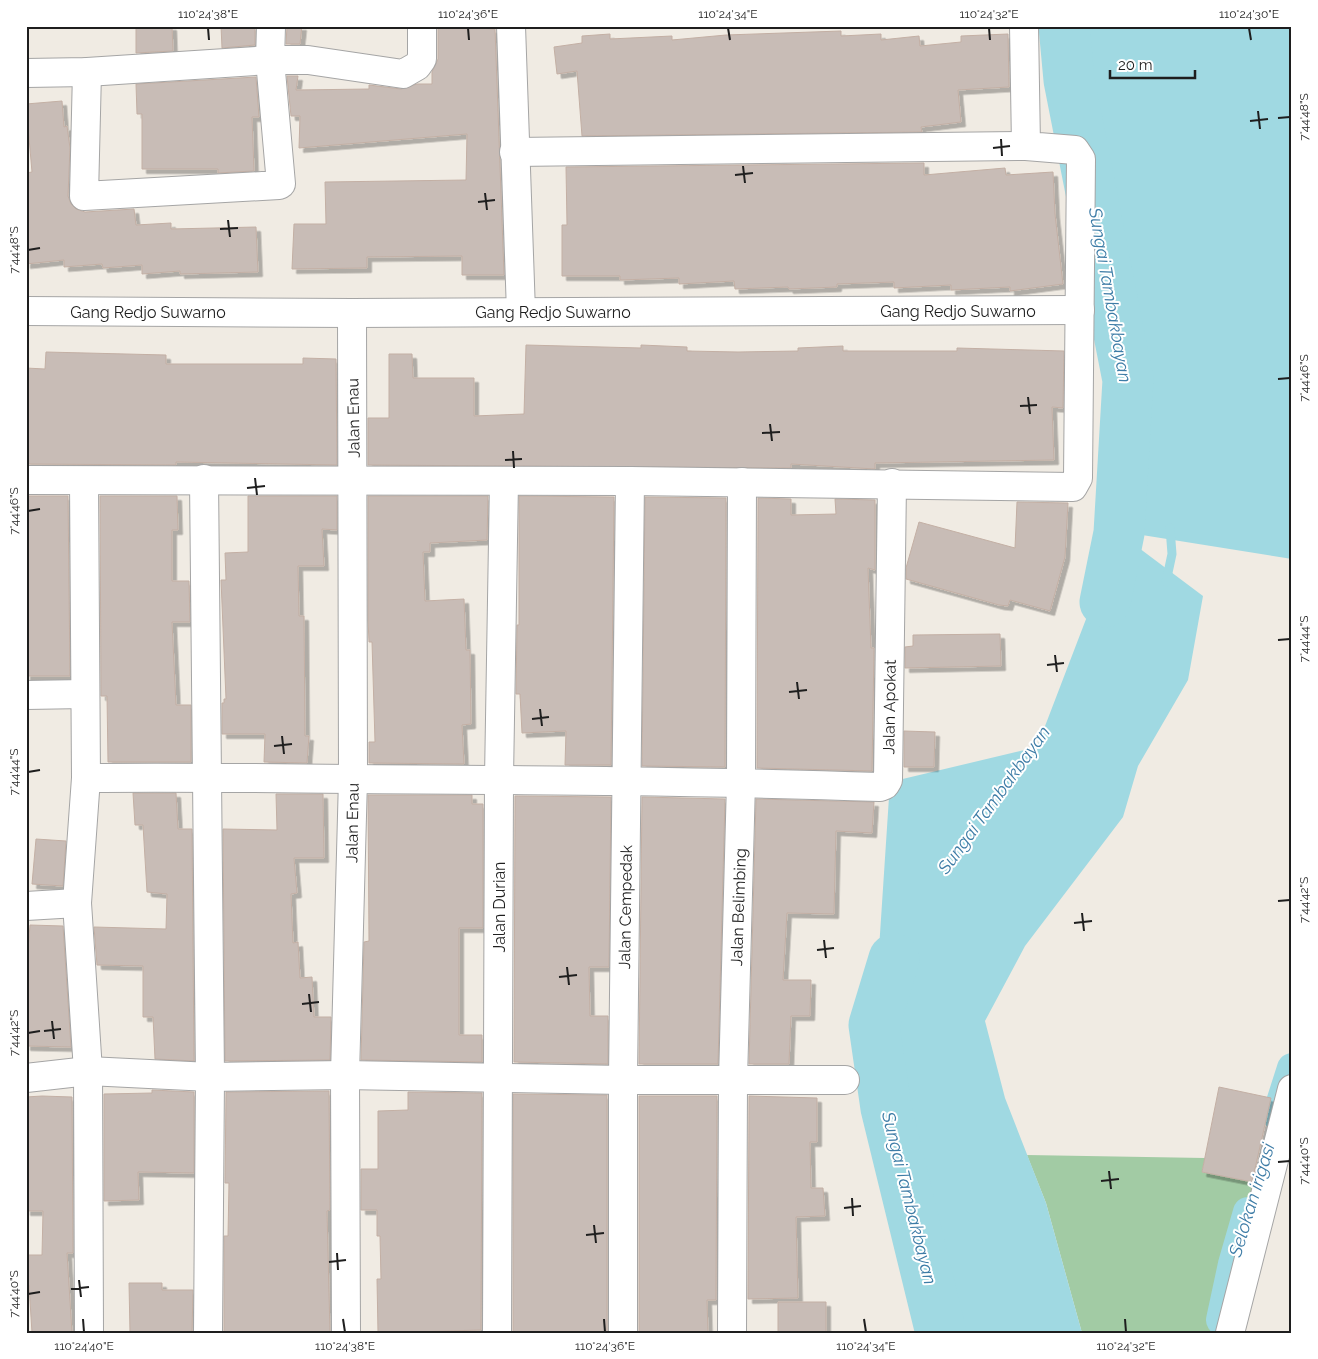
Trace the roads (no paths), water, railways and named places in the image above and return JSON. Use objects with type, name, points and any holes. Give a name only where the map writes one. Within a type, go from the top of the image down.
[{"type":"street","points":[[87,72],[84,196],[278,186],[281,184],[270,60],[271,26]]},
{"type":"street","points":[[26,73],[87,72],[270,60],[308,60],[403,74],[417,66],[422,59],[422,26]]},
{"type":"street","points":[[511,26],[514,152],[522,312]]},
{"type":"street","points":[[1024,26],[1026,146]]},
{"type":"street","points":[[26,480],[630,481],[892,483],[1073,487],[1078,478],[1080,310],[1079,154],[1075,150],[1026,146],[514,152]]},
{"type":"street","name":"Gang Redjo Suwarno","points":[[26,311],[352,313],[1080,310]]},
{"type":"street","name":"Jalan Enau","points":[[346,1333],[345,1074],[353,779],[354,480],[352,313]]},
{"type":"street","points":[[204,479],[210,1076],[208,1333]]},
{"type":"street","points":[[84,481],[86,778],[77,903],[88,1071],[89,1333]]},
{"type":"street","name":"Jalan Durian","points":[[497,1333],[499,778],[504,481]]},
{"type":"street","name":"Jalan Cempedak","points":[[623,1333],[623,1080],[630,481]]},
{"type":"street","name":"Jalan Belimbing","points":[[732,1333],[733,1080],[742,782],[742,482]]},
{"type":"street","name":"Jalan Apokat","points":[[86,778],[206,776],[353,779],[499,778],[742,782],[880,787],[885,785],[888,780],[892,483]]},
{"type":"street","points":[[26,696],[85,694]]},
{"type":"street","points":[[26,906],[77,903]]},
{"type":"street","points":[[26,1078],[88,1071],[210,1076],[345,1074],[623,1080],[845,1080]]},
{"type":"street","points":[[1230,1333],[1292,1090]]},
{"type":"water","points":[[1072,26],[1292,26],[1292,559],[1142,535],[1100,150]]},
{"type":"water","points":[[1119,533],[1203,596],[1188,680],[1138,766],[1123,817],[1025,946],[985,1021],[1005,1098],[1046,1203],[1082,1333],[941,1333],[886,1108],[874,1025],[890,782],[1037,747]]},
{"type":"waterway","name":"Sungai Tambakbayan","points":[[1064,26],[1069,80],[1128,380],[1119,533],[1105,602]]},
{"type":"waterway","points":[[1166,582],[1172,554],[1170,528]]},
{"type":"waterway","name":"Sungai Tambakbayan","points":[[894,959],[874,1025],[886,1108],[941,1333]]},
{"type":"waterway","name":"Selokan irigasi","points":[[1277,1115],[1292,1068]]},
{"type":"waterway","name":"Selokan irigasi","points":[[1221,1320],[1233,1264],[1248,1212]]}]
